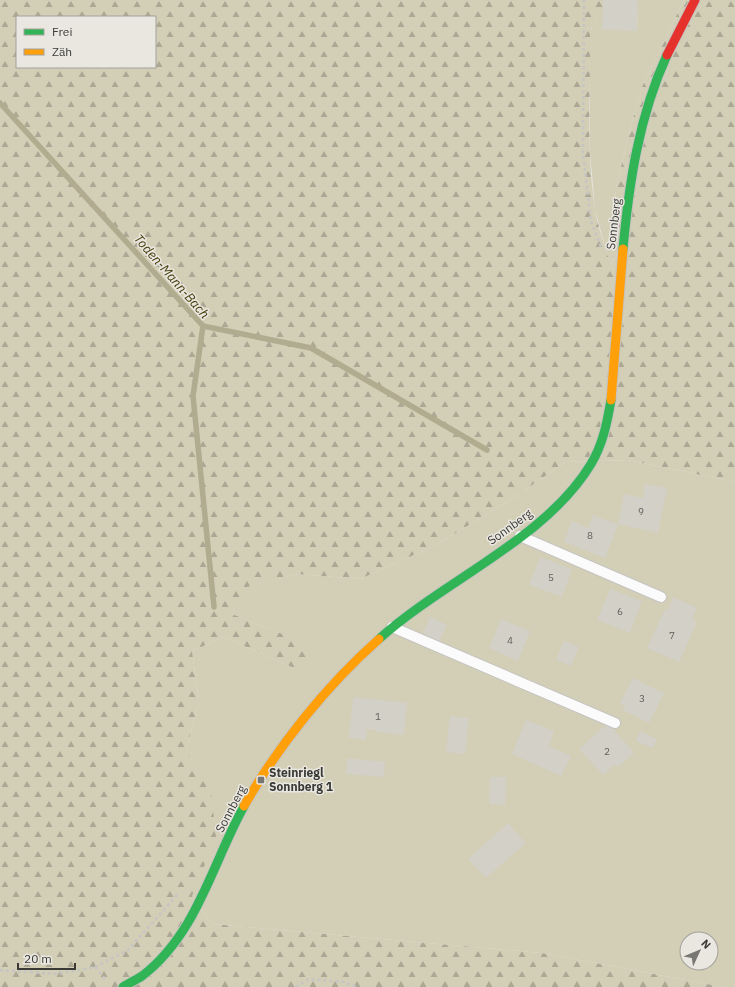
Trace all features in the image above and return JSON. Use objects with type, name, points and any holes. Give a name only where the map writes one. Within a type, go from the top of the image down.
[{"type":"street","name":"Sonnberg","points":[[123,987],[143,975],[169,950],[185,929],[251,794],[283,746],[321,698],[372,644],[392,627],[424,602],[520,536],[560,503],[582,477],[594,457],[604,436],[613,390],[622,248],[634,159],[648,101],[672,42],[695,0]]},
{"type":"lane","points":[[520,536],[661,597]]},
{"type":"lane","points":[[392,627],[615,723]]},
{"type":"path","points":[[584,0],[583,154],[591,221],[602,250]]},
{"type":"path","points":[[0,970],[57,974],[95,967],[128,950],[184,887]]},
{"type":"path","points":[[95,967],[108,982]]},
{"type":"path","points":[[296,987],[308,979],[344,982],[357,987]]},
{"type":"green space","points":[[0,0],[638,0],[637,31],[602,29],[602,19],[597,19],[592,25],[590,37],[590,144],[592,187],[598,223],[612,267],[616,188],[642,87],[684,0],[735,0],[735,482],[628,460],[566,462],[507,502],[436,545],[360,579],[297,574],[243,588],[232,614],[305,643],[310,661],[294,668],[224,637],[192,651],[199,701],[186,751],[211,791],[216,837],[192,896],[212,924],[542,953],[723,987],[0,987]]},
{"type":"green space","points":[[638,0],[684,0],[642,87],[630,129],[616,188],[612,268],[595,209],[590,152],[590,37],[592,25],[597,19],[602,18],[602,29],[637,30]]},
{"type":"green space","points":[[628,460],[735,482],[735,987],[723,987],[542,953],[212,924],[192,896],[186,751],[199,701],[192,651],[224,637],[294,668],[304,643],[232,614],[242,588],[297,574],[360,579],[436,545],[507,502],[566,462]]},
{"type":"building","points":[[603,0],[638,0],[637,31],[602,29]]},
{"type":"building","points":[[645,484],[667,488],[658,533],[618,524],[624,494],[643,498]]},
{"type":"building","points":[[593,515],[618,524],[605,558],[564,542],[572,521],[588,528]]},
{"type":"building","points":[[540,557],[572,569],[562,597],[529,585]]},
{"type":"building","points":[[610,589],[642,601],[630,633],[597,620]]},
{"type":"building","points":[[673,597],[697,608],[692,619],[697,622],[679,662],[647,648],[665,609],[668,610]]},
{"type":"building","points":[[430,617],[447,625],[439,641],[423,633]]},
{"type":"building","points":[[501,619],[530,631],[518,661],[489,648]]},
{"type":"building","points":[[564,641],[579,647],[571,666],[556,660]]},
{"type":"building","points":[[633,678],[664,693],[649,723],[623,710],[625,706],[620,703]]},
{"type":"building","points":[[353,697],[407,703],[404,735],[376,732],[376,730],[367,729],[366,740],[349,738]]},
{"type":"building","points":[[450,716],[469,718],[465,754],[446,752]]},
{"type":"building","points":[[526,720],[554,731],[549,746],[571,756],[561,776],[512,754]]},
{"type":"building","points":[[608,723],[634,753],[618,767],[615,764],[603,775],[579,749]]},
{"type":"building","points":[[640,731],[657,739],[653,748],[636,741]]},
{"type":"building","points":[[347,758],[385,762],[384,777],[346,774]]},
{"type":"building","points":[[490,777],[506,777],[505,805],[489,804]]},
{"type":"building","points":[[508,823],[526,843],[486,878],[468,859]]},
{"type":"waterway","name":"Toden-Mann-Bach","points":[[0,103],[203,326],[193,396],[214,607]]},
{"type":"waterway","points":[[203,326],[311,348],[487,450]]},
{"type":"traffic: fast","points":[[623,249],[628,199],[642,126],[657,78],[667,55]]},
{"type":"traffic: fast","points":[[379,639],[433,597],[521,537],[548,515],[572,491],[591,464],[599,449],[611,400]]},
{"type":"traffic: fast","points":[[123,987],[142,976],[161,959],[177,940],[202,897],[244,806]]},
{"type":"traffic: slow","points":[[611,400],[623,249]]},
{"type":"traffic: slow","points":[[244,806],[272,761],[305,717],[322,696],[379,639]]},
{"type":"traffic: jam","points":[[667,55],[695,0]]},
{"type":"place","name":"Steinriegl Sonnberg 1","points":[[261,780]]}]
